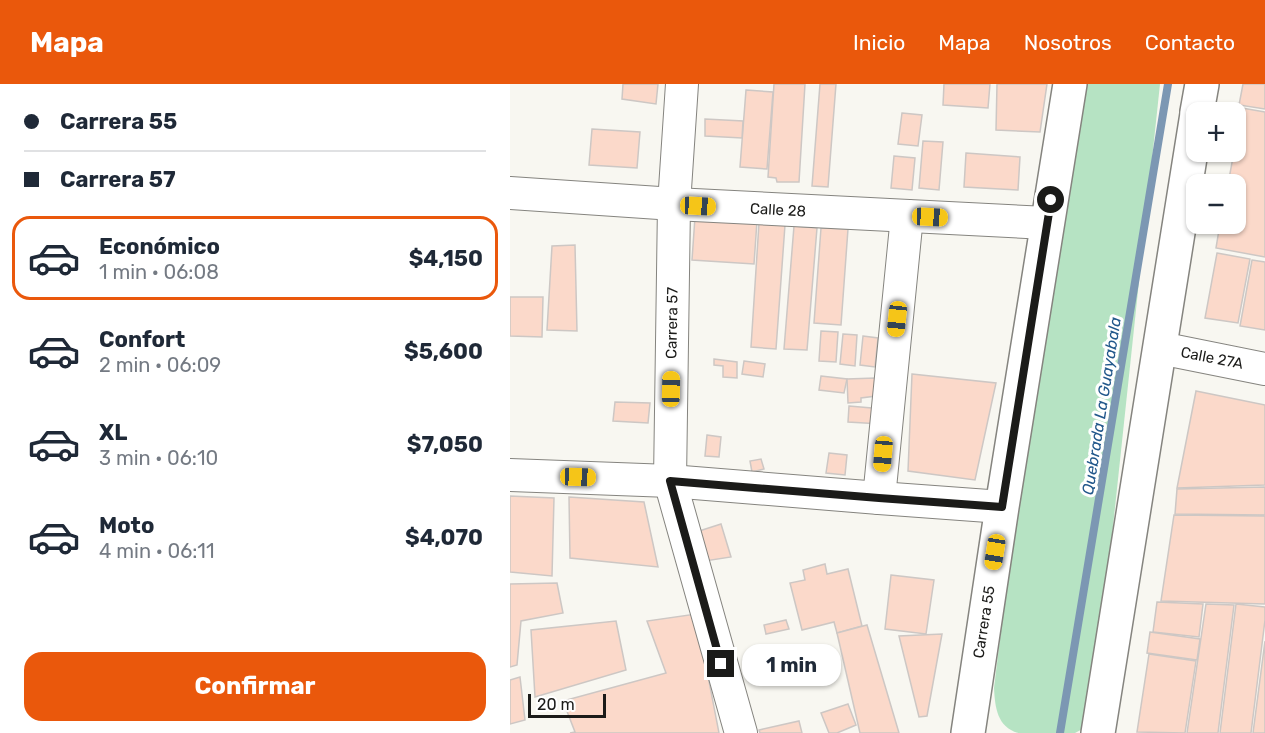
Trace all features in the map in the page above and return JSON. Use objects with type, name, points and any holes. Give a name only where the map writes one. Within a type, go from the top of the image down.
[{"type":"street","name":"Carrera 57","points":[[682,84],[674,204],[670,481],[741,733]]},
{"type":"street","name":"Carrera 55","points":[[968,733],[1070,84]]},
{"type":"street","points":[[1199,102],[1202,84]]},
{"type":"street","points":[[1098,733],[1189,162]]},
{"type":"street","name":"Calle 28","points":[[510,193],[674,204],[1047,223]]},
{"type":"street","points":[[879,498],[907,216]]},
{"type":"street","name":"Calle 27A","points":[[1160,348],[1265,369]]},
{"type":"street","points":[[510,475],[670,481],[1002,507]]},
{"type":"green space","points":[[1076,84],[1160,84],[1092,724],[1075,733],[1018,733],[1001,721],[996,709],[994,688],[1059,154]]},
{"type":"building","points":[[623,84],[658,84],[656,104],[622,99]]},
{"type":"building","points":[[774,84],[805,84],[799,182],[777,182],[776,178],[768,177]]},
{"type":"building","points":[[820,84],[836,84],[828,187],[812,186]]},
{"type":"building","points":[[944,84],[990,84],[988,108],[943,105]]},
{"type":"building","points":[[997,84],[1047,84],[1040,132],[996,130]]},
{"type":"building","points":[[1243,84],[1265,84],[1265,109],[1246,106],[1246,102],[1240,102]]},
{"type":"building","points":[[746,90],[773,92],[767,169],[740,167]]},
{"type":"building","points":[[1246,109],[1265,112],[1265,257],[1216,248],[1218,234],[1246,234],[1246,174],[1230,174],[1232,162],[1246,162]]},
{"type":"building","points":[[902,113],[922,115],[918,146],[898,144]]},
{"type":"building","points":[[705,119],[743,121],[742,138],[705,136]]},
{"type":"building","points":[[592,129],[640,132],[637,168],[589,165]]},
{"type":"building","points":[[923,141],[943,142],[939,190],[919,188]]},
{"type":"building","points":[[966,153],[1020,157],[1018,190],[964,187]]},
{"type":"building","points":[[894,156],[915,158],[912,190],[891,188]]},
{"type":"building","points":[[695,217],[757,221],[754,264],[692,260]]},
{"type":"building","points":[[759,223],[785,225],[776,349],[751,347]]},
{"type":"building","points":[[794,226],[817,228],[807,350],[784,349]]},
{"type":"building","points":[[821,228],[848,229],[841,325],[814,323]]},
{"type":"building","points":[[575,245],[577,331],[547,330],[552,246]]},
{"type":"building","points":[[1217,253],[1250,259],[1238,323],[1205,318]]},
{"type":"building","points":[[1252,260],[1265,262],[1265,330],[1240,326]]},
{"type":"building","points":[[510,297],[543,297],[542,337],[510,336]]},
{"type":"building","points":[[821,331],[838,332],[836,362],[819,361]]},
{"type":"building","points":[[843,334],[857,335],[855,366],[840,364]]},
{"type":"building","points":[[863,336],[878,338],[875,367],[860,365]]},
{"type":"building","points":[[714,359],[737,362],[737,378],[723,377],[723,366],[714,365]]},
{"type":"building","points":[[744,361],[765,364],[763,377],[742,374]]},
{"type":"building","points":[[912,374],[996,383],[975,480],[908,471]]},
{"type":"building","points":[[821,376],[847,379],[844,393],[819,390]]},
{"type":"building","points":[[875,378],[876,396],[861,398],[861,402],[848,403],[847,379]]},
{"type":"building","points":[[1196,391],[1265,405],[1265,485],[1177,488]]},
{"type":"building","points":[[615,402],[650,403],[648,423],[613,421]]},
{"type":"building","points":[[849,406],[883,409],[881,424],[848,422]]},
{"type":"building","points":[[707,435],[721,437],[719,457],[705,456]]},
{"type":"building","points":[[829,453],[847,455],[845,475],[826,473]]},
{"type":"building","points":[[761,459],[764,469],[752,472],[750,461]]},
{"type":"building","points":[[1265,487],[1265,515],[1175,514],[1177,489]]},
{"type":"building","points":[[510,496],[554,498],[552,576],[510,572]]},
{"type":"building","points":[[569,497],[644,502],[658,567],[570,558]]},
{"type":"building","points":[[1174,515],[1265,516],[1265,604],[1161,601]]},
{"type":"building","points":[[721,524],[731,557],[705,561],[696,532]]},
{"type":"building","points":[[825,564],[827,574],[848,569],[862,626],[837,633],[834,622],[802,630],[790,583],[805,580],[803,570]]},
{"type":"building","points":[[891,575],[934,580],[926,634],[885,629]]},
{"type":"building","points":[[557,583],[563,613],[521,621],[517,665],[510,667],[510,584]]},
{"type":"building","points":[[1157,602],[1203,604],[1199,637],[1153,632]]},
{"type":"building","points":[[1206,604],[1234,605],[1218,733],[1187,733]]},
{"type":"building","points":[[1236,604],[1265,607],[1251,733],[1220,733]]},
{"type":"building","points":[[696,614],[719,733],[570,733],[575,732],[563,701],[666,673],[647,621]]},
{"type":"building","points":[[786,620],[789,629],[766,634],[764,625]]},
{"type":"building","points":[[616,621],[626,670],[535,697],[531,630]]},
{"type":"building","points":[[867,625],[899,733],[860,733],[837,633]]},
{"type":"building","points":[[1150,632],[1200,639],[1197,660],[1147,653]]},
{"type":"building","points":[[942,634],[927,716],[919,717],[899,636]]},
{"type":"building","points":[[1265,641],[1265,733],[1253,733]]},
{"type":"building","points":[[1149,654],[1196,661],[1185,733],[1137,732]]},
{"type":"building","points":[[520,677],[525,720],[510,724],[510,680]]},
{"type":"building","points":[[848,704],[856,725],[837,733],[829,733],[821,713]]},
{"type":"building","points":[[799,721],[802,733],[760,733],[759,730]]},
{"type":"waterway","name":"Quebrada La Guayabala","points":[[1060,733],[1168,84]]},
{"type":"route","points":[[721,664],[670,481],[1002,507],[1051,200]]}]
